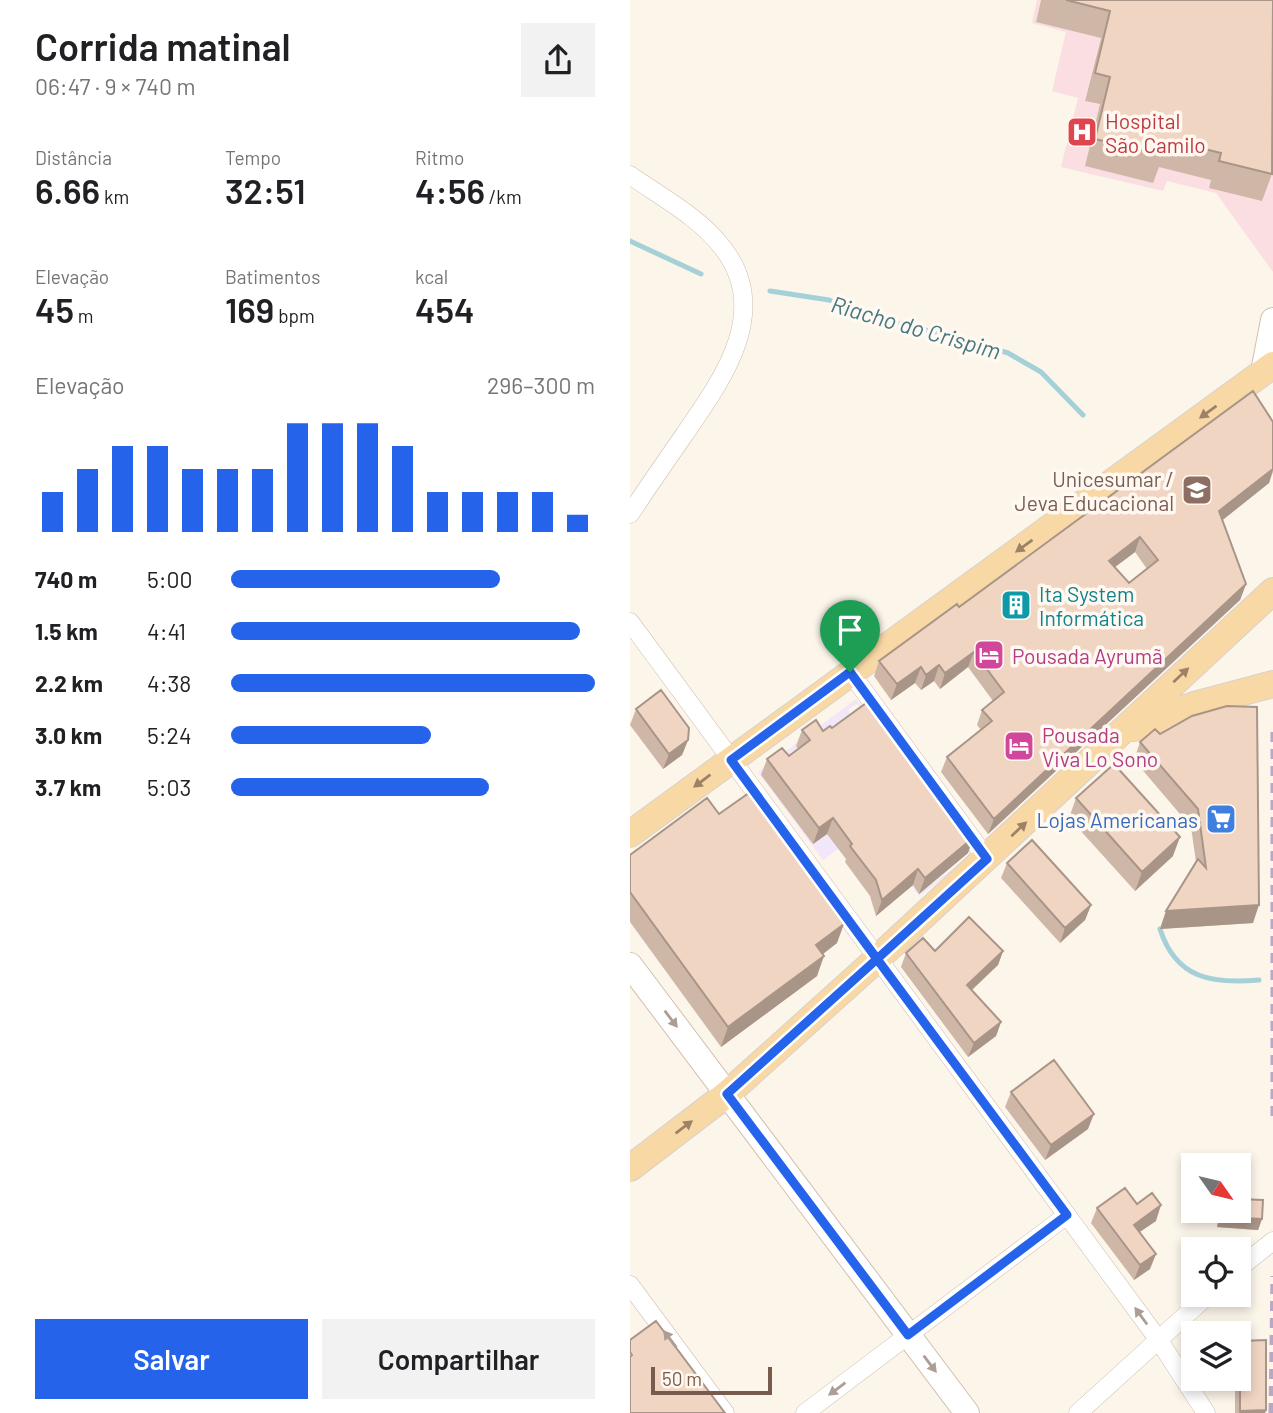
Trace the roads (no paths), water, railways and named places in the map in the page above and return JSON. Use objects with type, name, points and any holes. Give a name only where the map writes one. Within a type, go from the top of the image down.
[{"type":"main road","points":[[630,834],[1268,368]]},
{"type":"main road","points":[[630,1168],[727,1094],[987,859],[1273,591]]},
{"type":"main road","points":[[1114,739],[1174,711],[1273,684]]},
{"type":"street","points":[[630,175],[685,213],[717,240],[732,260],[740,282],[743,316],[727,369],[630,514]]},
{"type":"street","points":[[1268,368],[1273,320]]},
{"type":"street","points":[[630,622],[1158,1339],[1206,1413]]},
{"type":"street","points":[[850,672],[987,859]]},
{"type":"street","points":[[630,965],[967,1413]]},
{"type":"street","points":[[805,1413],[1067,1215]]},
{"type":"street","points":[[1251,1258],[1273,1241]]},
{"type":"street","points":[[630,1285],[725,1413]]},
{"type":"street","points":[[1078,1413],[1194,1307]]},
{"type":"waterway","name":"Riacho do Crispim","points":[[630,241],[701,274]]},
{"type":"waterway","name":"Riacho do Crispim","points":[[770,291],[829,300],[887,321],[1008,353],[1041,372],[1083,415]]},
{"type":"waterway","name":"Riacho do Crispim","points":[[1160,929],[1176,959],[1198,975],[1226,981],[1259,980]]},
{"type":"railway","points":[[1273,732],[1273,1118]]},
{"type":"railway","points":[[1271,1413],[1273,1276]]},
{"type":"place","name":"Hospital São Camilo","points":[[1082,132]]},
{"type":"place","name":"Unicesumar / Jeva Educacional","points":[[1197,490]]},
{"type":"place","name":"Ita System Informática","points":[[1016,605]]},
{"type":"place","name":"Pousada Ayrumã","points":[[989,655]]},
{"type":"place","name":"Pousada Viva Lo Sono","points":[[1019,746]]},
{"type":"place","name":"Lojas Americanas","points":[[1221,819]]}]
